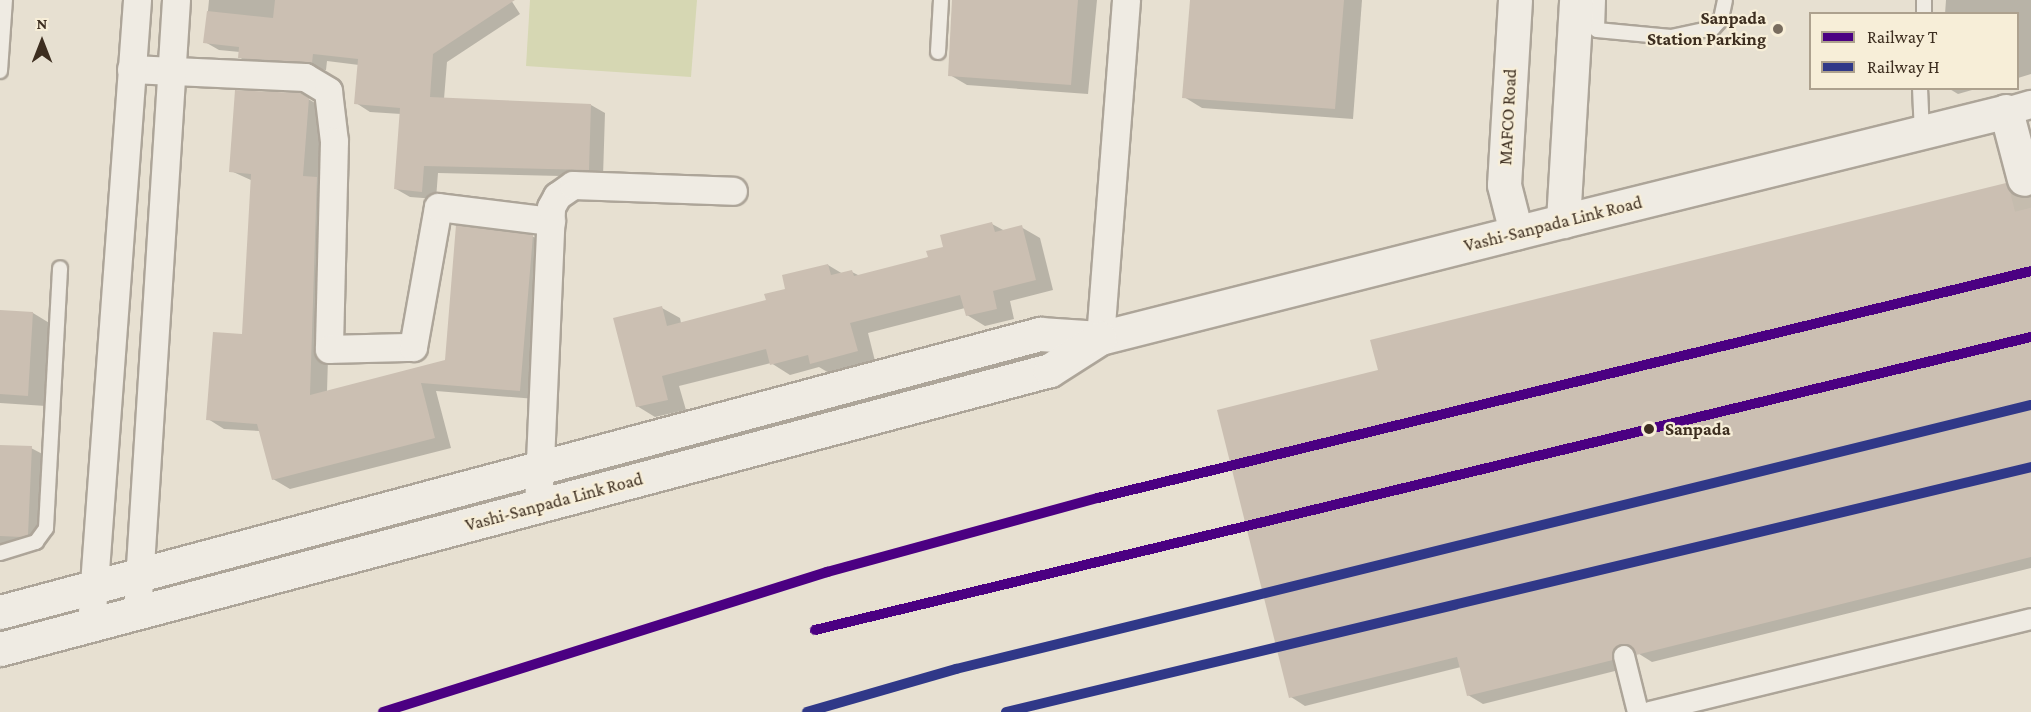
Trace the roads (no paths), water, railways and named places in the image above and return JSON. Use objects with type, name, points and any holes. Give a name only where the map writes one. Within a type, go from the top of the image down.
[{"type":"main road","name":"MAFCO Road","points":[[1515,0],[1504,185],[1516,232]]},
{"type":"main road","points":[[1563,221],[1576,0]]},
{"type":"main road","name":"Vashi-Sanpada Link Road","points":[[0,612],[139,578],[538,467],[1040,334],[1100,338],[2018,107]]},
{"type":"main road","points":[[2018,107],[2024,179]]},
{"type":"main road","name":"Vashi-Sanpada Link Road","points":[[0,649],[1050,370],[1100,338]]},
{"type":"street","points":[[91,625],[137,0]]},
{"type":"street","points":[[137,613],[169,72],[176,0]]},
{"type":"street","points":[[1100,338],[1126,0]]},
{"type":"street","points":[[131,69],[305,77],[328,91],[334,141],[329,349],[413,347],[438,207],[551,221]]},
{"type":"street","points":[[538,507],[538,467],[551,221],[557,196],[573,185],[733,191]]},
{"type":"street","points":[[1650,712],[2031,619]]},
{"type":"street","points":[[1624,656],[1638,712]]},
{"type":"lane","points":[[0,70],[5,0]]},
{"type":"lane","points":[[938,52],[941,0]]},
{"type":"lane","points":[[1598,0],[1597,30],[1671,37],[1713,28],[1721,19],[1725,0]]},
{"type":"lane","points":[[1920,90],[1922,133]]},
{"type":"lane","points":[[0,553],[36,542],[46,528],[60,268]]},
{"type":"tunnel","points":[[2024,179],[2031,207]]},
{"type":"rail line","name":"T","points":[[383,712],[827,572],[1098,498],[2031,271]]},
{"type":"rail line","name":"T","points":[[815,630],[2031,337]]},
{"type":"rail line","name":"H","points":[[807,712],[956,669],[2031,405]]},
{"type":"rail line","name":"H","points":[[1006,712],[2031,467]]},
{"type":"place","name":"Sanpada Station Parking","points":[[1778,29]]},
{"type":"place","name":"Sanpada","points":[[1649,429]]}]
